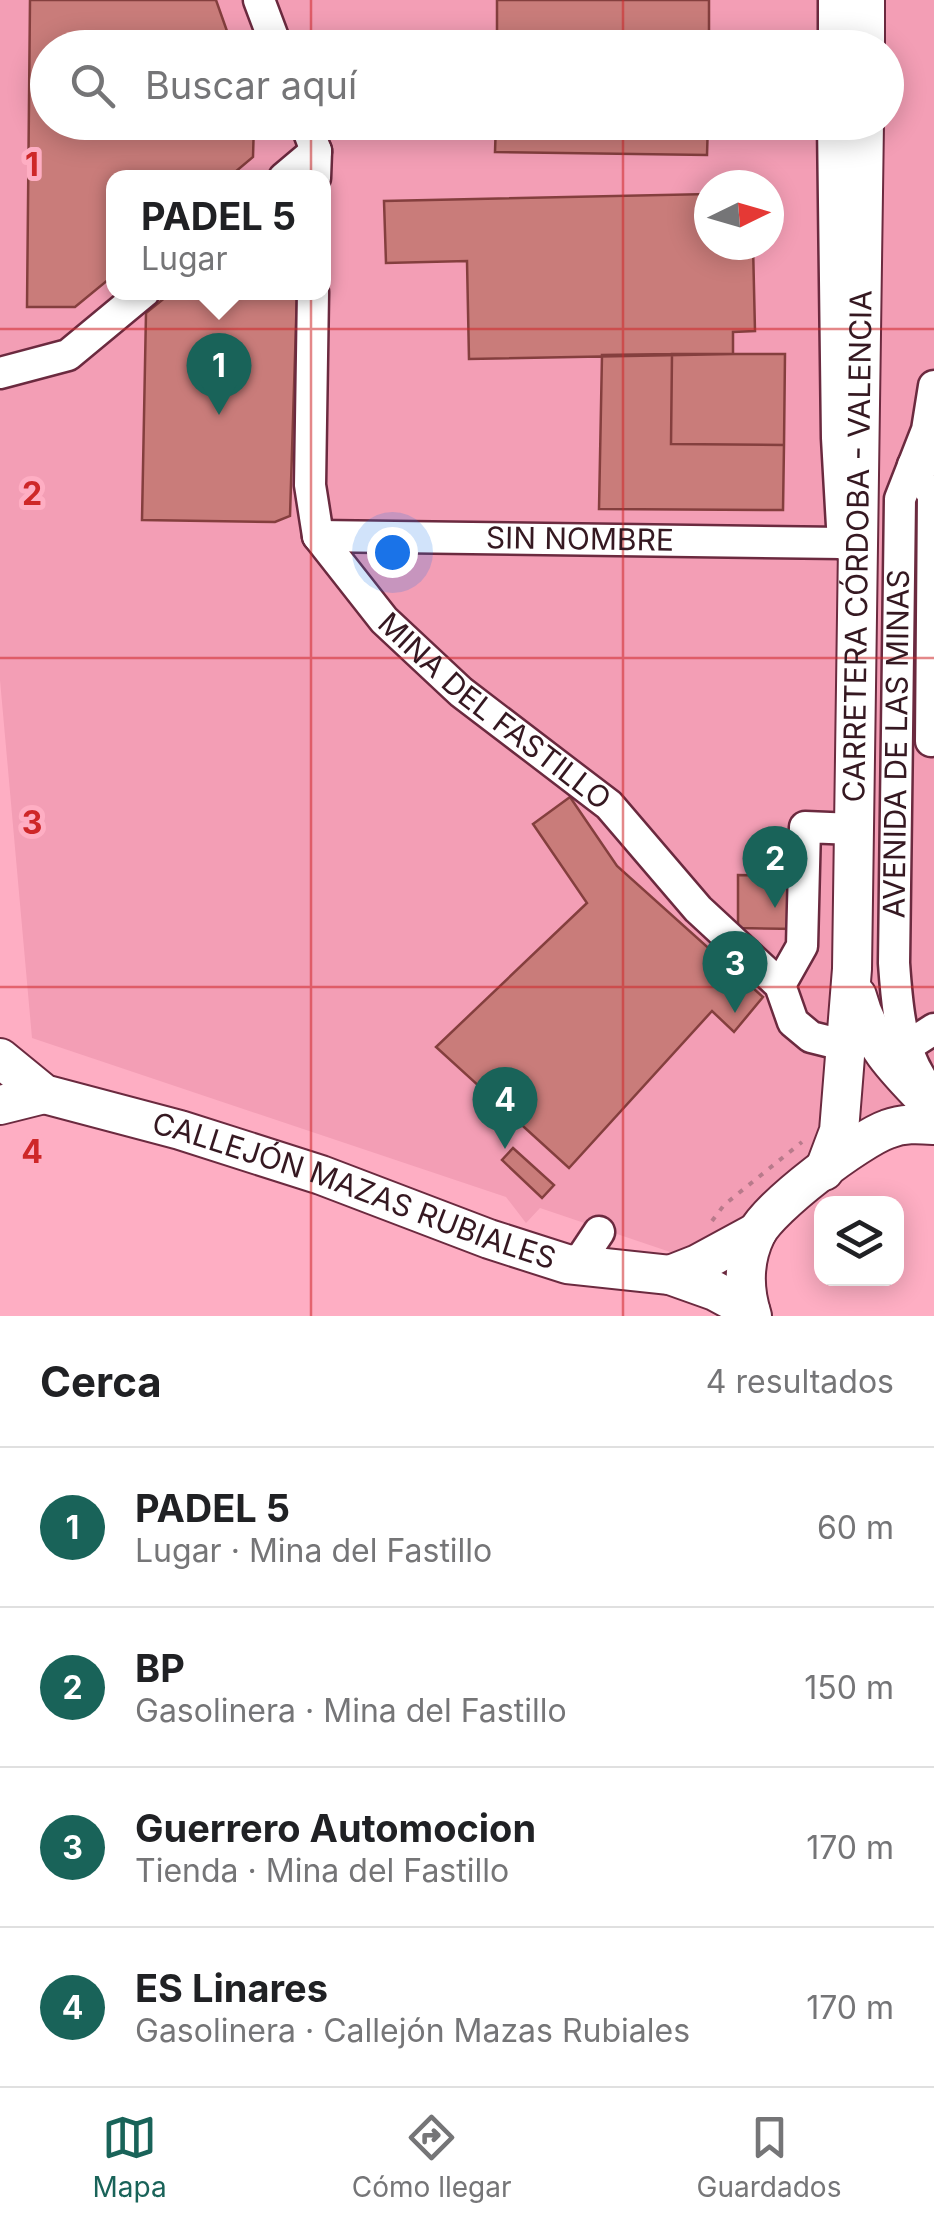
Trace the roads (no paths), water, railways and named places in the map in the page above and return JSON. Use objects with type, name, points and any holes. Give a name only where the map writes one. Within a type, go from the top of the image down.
[{"type":"main road","points":[[864,30],[865,0]]},
{"type":"main road","name":"CARRETERA CÓRDOBA - VALENCIA","points":[[824,1171],[838,1131],[852,968],[864,140]]},
{"type":"main road","name":"CARRETERA CÓRDOBA - VALENCIA","points":[[852,968],[861,1011],[872,1038],[887,1060],[934,1108]]},
{"type":"main road","points":[[0,1058],[44,1094]]},
{"type":"main road","points":[[0,1105],[44,1094]]},
{"type":"main road","name":"CALLEJÓN MAZAS RUBIALES","points":[[44,1094],[180,1130],[321,1175],[490,1239],[576,1265],[670,1275],[716,1291],[751,1313]]},
{"type":"main road","points":[[751,1313],[745,1270],[757,1232],[778,1206],[878,1133],[906,1124],[934,1124]]},
{"type":"main road","points":[[670,1275],[757,1232]]},
{"type":"street","points":[[259,0],[270,30]]},
{"type":"street","points":[[834,0],[834,30]]},
{"type":"street","name":"AVENIDA DE LAS MINAS","points":[[833,140],[837,438],[843,544],[856,618]]},
{"type":"street","points":[[0,373],[68,354],[134,300]]},
{"type":"street","name":"MINA DEL FASTILLO","points":[[313,300],[310,485],[318,536],[384,620],[461,692],[609,805],[698,909],[780,985],[793,1022],[811,1037],[847,1046]]},
{"type":"street","name":"AVENIDA DE LAS MINAS","points":[[934,386],[924,463],[900,499],[894,964],[896,1004],[906,1048],[919,1077],[934,1097]]},
{"type":"street","points":[[924,463],[933,496],[931,741]]},
{"type":"street","name":"SIN NOMBRE","points":[[318,536],[843,544]]},
{"type":"street","points":[[780,985],[802,946],[805,827],[854,829]]},
{"type":"street","points":[[906,1048],[934,1029]]},
{"type":"street","points":[[576,1265],[599,1232]]},
{"type":"place","name":"PADEL 5","points":[[219,415]]},
{"type":"place","name":"BP","points":[[775,908]]},
{"type":"place","name":"Guerrero Automocion","points":[[735,1013]]},
{"type":"place","name":"ES Linares","points":[[505,1149]]}]
